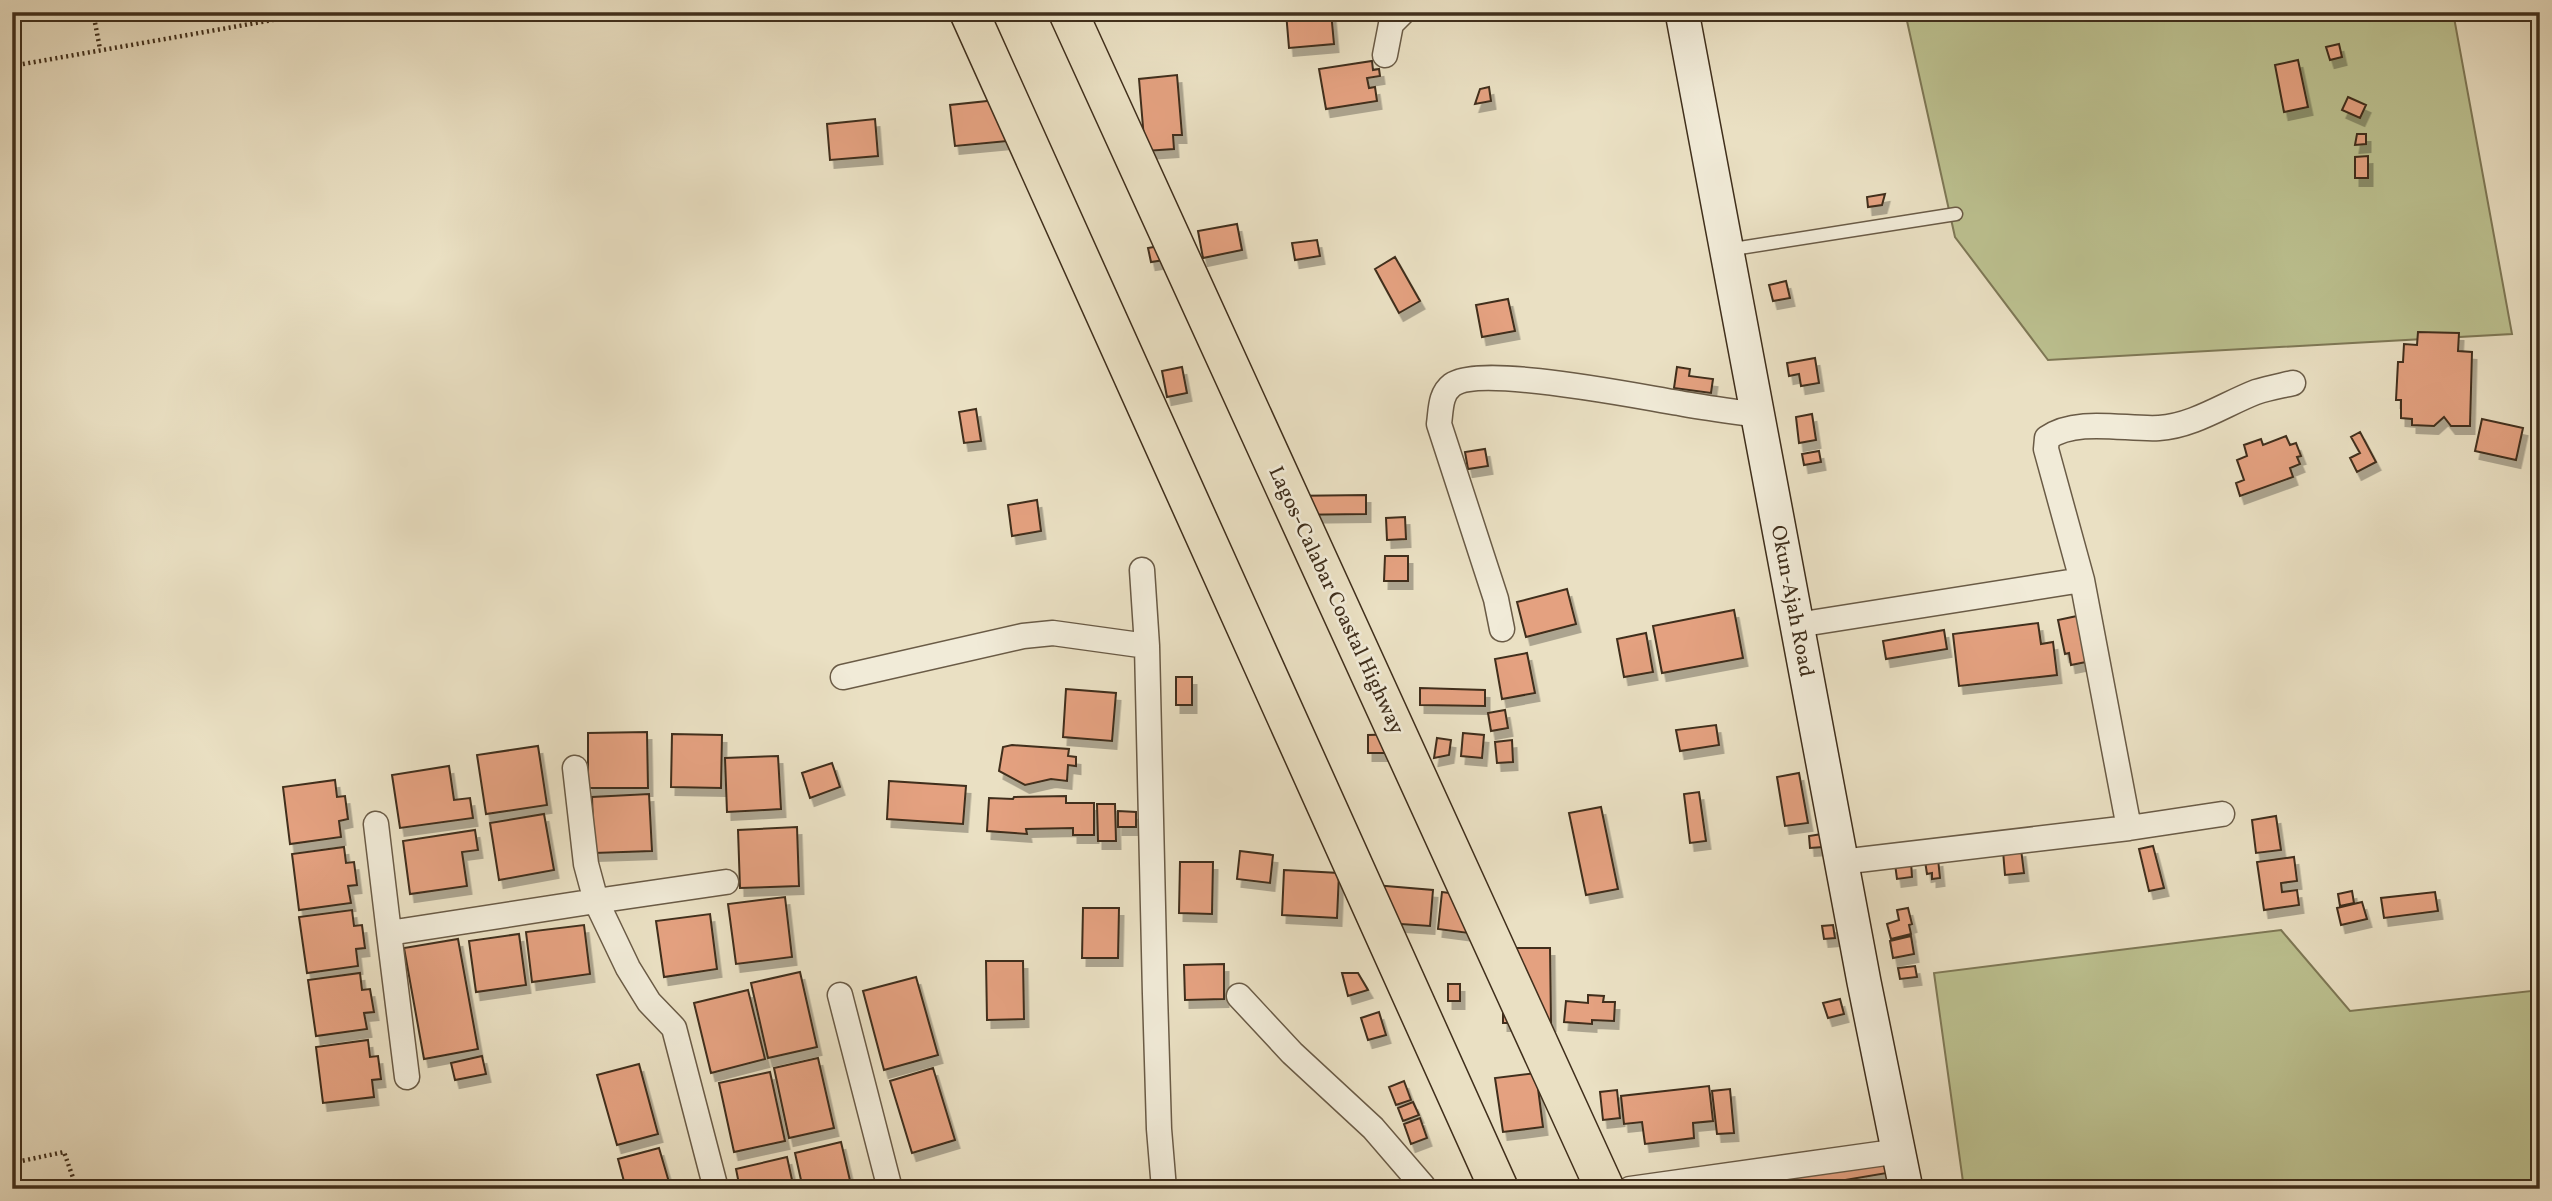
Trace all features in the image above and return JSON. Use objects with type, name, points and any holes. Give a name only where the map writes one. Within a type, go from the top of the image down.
[{"type":"highway","points":[[969,12],[1499,1189]]},
{"type":"highway","name":"Lagos-Calabar Coastal Highway","points":[[1068,12],[1605,1189]]},
{"type":"street","points":[[1385,55],[1391,24],[1403,12]]},
{"type":"street","name":"Okun-Ajah Road","points":[[1682,12],[1864,982],[1906,1189]]},
{"type":"street","points":[[1502,629],[1496,599],[1438,424],[1442,397],[1453,384],[1472,379],[1557,383],[1758,415]]},
{"type":"street","points":[[2129,828],[2081,580],[2046,449],[2047,438],[2056,432],[2096,426],[2160,428],[2198,418],[2258,391],[2293,383]]},
{"type":"street","points":[[1142,570],[1147,646],[1154,994],[1164,1189]]},
{"type":"street","points":[[1797,625],[2081,580]]},
{"type":"street","points":[[843,677],[1023,636],[1053,633],[1147,646]]},
{"type":"street","points":[[575,768],[586,863],[596,901],[628,968],[649,1002],[674,1028],[716,1189]]},
{"type":"street","points":[[1842,862],[2129,828],[2222,814]]},
{"type":"street","points":[[376,824],[407,1077]]},
{"type":"street","points":[[389,933],[726,882]]},
{"type":"street","points":[[840,995],[890,1189]]},
{"type":"street","points":[[1239,996],[1292,1053],[1373,1128],[1423,1185],[1396,1189]]},
{"type":"street","points":[[1630,1189],[1900,1151]]},
{"type":"lane","points":[[1726,250],[1956,214]]},
{"type":"path","points":[[93,12],[100,49]]},
{"type":"path","points":[[12,66],[317,12]]},
{"type":"path","points":[[12,1163],[64,1152],[77,1189]]},
{"type":"green space","points":[[1905,12],[2453,12],[2512,334],[2048,360],[1955,237]]},
{"type":"green space","points":[[2281,930],[2350,1011],[2540,990],[2540,1189],[1964,1189],[1934,973]]},
{"type":"building","points":[[1286,12],[1331,12],[1334,44],[1289,48]]},
{"type":"building","points":[[2339,44],[2342,57],[2330,60],[2326,47]]},
{"type":"building","points":[[2298,60],[2308,107],[2284,112],[2275,65]]},
{"type":"building","points":[[1372,61],[1373,70],[1379,69],[1380,76],[1367,78],[1369,88],[1375,87],[1377,101],[1326,109],[1319,69]]},
{"type":"building","points":[[1177,75],[1182,135],[1173,135],[1174,149],[1145,151],[1139,79]]},
{"type":"building","points":[[1489,87],[1491,101],[1475,104],[1480,89]]},
{"type":"building","points":[[1024,97],[1029,139],[955,146],[950,105]]},
{"type":"building","points":[[2348,97],[2366,105],[2360,118],[2342,110]]},
{"type":"building","points":[[875,119],[878,156],[830,160],[827,124]]},
{"type":"building","points":[[2357,134],[2366,134],[2366,144],[2355,145]]},
{"type":"building","points":[[2368,156],[2368,178],[2355,178],[2355,157]]},
{"type":"building","points":[[1885,194],[1882,205],[1868,207],[1867,197]]},
{"type":"building","points":[[1237,224],[1242,250],[1203,258],[1198,231]]},
{"type":"building","points":[[1317,240],[1320,256],[1295,260],[1292,243]]},
{"type":"building","points":[[1176,243],[1178,258],[1151,262],[1148,248]]},
{"type":"building","points":[[1395,257],[1420,301],[1399,313],[1375,269]]},
{"type":"building","points":[[1786,281],[1790,298],[1773,301],[1769,285]]},
{"type":"building","points":[[1508,299],[1515,331],[1482,337],[1476,305]]},
{"type":"building","points":[[2418,332],[2459,333],[2458,351],[2472,352],[2470,426],[2451,426],[2444,417],[2434,426],[2412,425],[2412,419],[2401,418],[2401,400],[2396,400],[2398,362],[2403,362],[2404,344],[2417,345]]},
{"type":"building","points":[[1815,358],[1819,383],[1801,386],[1799,374],[1789,376],[1787,363]]},
{"type":"building","points":[[1182,367],[1187,393],[1167,397],[1162,371]]},
{"type":"building","points":[[1677,367],[1690,369],[1689,376],[1713,379],[1711,393],[1674,388]]},
{"type":"building","points":[[976,409],[981,441],[964,443],[959,412]]},
{"type":"building","points":[[1812,414],[1816,440],[1799,443],[1796,417]]},
{"type":"building","points":[[2482,419],[2523,428],[2516,460],[2475,451]]},
{"type":"building","points":[[2360,432],[2376,462],[2357,472],[2350,458],[2360,453],[2351,437]]},
{"type":"building","points":[[2286,436],[2290,445],[2296,443],[2301,456],[2297,457],[2300,464],[2290,468],[2293,477],[2240,496],[2236,483],[2244,480],[2237,460],[2247,456],[2244,445],[2261,439],[2263,445]]},
{"type":"building","points":[[1485,449],[1488,466],[1468,469],[1465,452]]},
{"type":"building","points":[[1819,451],[1821,462],[1804,465],[1802,454]]},
{"type":"building","points":[[1366,495],[1366,514],[1285,515],[1285,496]]},
{"type":"building","points":[[1037,500],[1041,531],[1012,536],[1008,505]]},
{"type":"building","points":[[1405,517],[1406,539],[1387,540],[1386,518]]},
{"type":"building","points":[[1385,556],[1408,556],[1408,581],[1384,581]]},
{"type":"building","points":[[1567,589],[1576,624],[1526,637],[1517,602]]},
{"type":"building","points":[[1734,610],[1743,658],[1662,673],[1653,626]]},
{"type":"building","points":[[2077,616],[2086,662],[2071,665],[2069,653],[2065,654],[2058,620]]},
{"type":"building","points":[[2038,623],[2041,644],[2053,642],[2057,675],[1959,686],[1953,634]]},
{"type":"building","points":[[1944,630],[1947,649],[1886,659],[1883,641]]},
{"type":"building","points":[[1646,633],[1653,672],[1624,677],[1617,639]]},
{"type":"building","points":[[1527,653],[1535,693],[1502,699],[1495,659]]},
{"type":"building","points":[[1176,677],[1192,677],[1192,705],[1176,705]]},
{"type":"building","points":[[1420,688],[1485,690],[1485,706],[1420,705]]},
{"type":"building","points":[[1066,689],[1116,693],[1112,741],[1063,737]]},
{"type":"building","points":[[1505,710],[1508,728],[1491,731],[1488,713]]},
{"type":"building","points":[[1716,725],[1719,745],[1680,751],[1676,730]]},
{"type":"building","points":[[647,732],[648,788],[588,788],[588,733]]},
{"type":"building","points":[[1463,733],[1484,735],[1482,758],[1461,756]]},
{"type":"building","points":[[672,734],[722,735],[721,788],[671,787]]},
{"type":"building","points":[[1403,734],[1404,753],[1368,753],[1368,735]]},
{"type":"building","points":[[1437,738],[1451,740],[1449,755],[1434,758]]},
{"type":"building","points":[[1512,740],[1513,762],[1497,763],[1495,742]]},
{"type":"building","points":[[1012,745],[1069,749],[1068,756],[1076,757],[1076,766],[1068,765],[1067,781],[1051,779],[1025,785],[999,771],[1003,747]]},
{"type":"building","points":[[538,746],[547,805],[486,814],[477,755]]},
{"type":"building","points":[[778,756],[781,809],[727,812],[725,758]]},
{"type":"building","points":[[832,763],[840,787],[810,798],[802,773]]},
{"type":"building","points":[[449,766],[454,800],[470,798],[473,818],[400,828],[392,775]]},
{"type":"building","points":[[1799,773],[1808,823],[1785,826],[1777,777]]},
{"type":"building","points":[[335,780],[337,797],[345,796],[348,819],[339,821],[341,837],[290,844],[283,787]]},
{"type":"building","points":[[889,781],[966,786],[963,824],[887,819]]},
{"type":"building","points":[[1699,792],[1706,841],[1690,843],[1684,794]]},
{"type":"building","points":[[649,794],[652,851],[594,853],[592,797]]},
{"type":"building","points":[[1066,796],[1066,803],[1094,803],[1094,835],[1073,835],[1073,828],[1026,829],[1027,834],[987,831],[989,798]]},
{"type":"building","points":[[1097,804],[1115,804],[1116,841],[1098,841]]},
{"type":"building","points":[[1601,807],[1618,889],[1586,895],[1569,813]]},
{"type":"building","points":[[1118,811],[1136,812],[1136,827],[1118,827]]},
{"type":"building","points":[[544,814],[554,870],[499,880],[490,823]]},
{"type":"building","points":[[2276,816],[2281,850],[2256,853],[2252,820]]},
{"type":"building","points":[[797,827],[799,886],[740,888],[738,830]]},
{"type":"building","points":[[475,830],[478,850],[462,852],[467,886],[410,894],[403,841]]},
{"type":"building","points":[[1822,834],[1823,847],[1810,848],[1809,836]]},
{"type":"building","points":[[2153,846],[2164,888],[2149,891],[2139,849]]},
{"type":"building","points":[[344,847],[346,863],[354,862],[357,885],[348,886],[351,903],[299,910],[292,854]]},
{"type":"building","points":[[2021,849],[2024,873],[2005,875],[2003,851]]},
{"type":"building","points":[[1240,851],[1273,855],[1270,883],[1237,879]]},
{"type":"building","points":[[2294,857],[2297,881],[2281,883],[2282,892],[2297,890],[2299,905],[2264,910],[2257,862]]},
{"type":"building","points":[[1938,859],[1940,878],[1932,879],[1932,873],[1927,874],[1925,861]]},
{"type":"building","points":[[1180,862],[1213,862],[1212,914],[1179,913]]},
{"type":"building","points":[[1911,862],[1912,877],[1897,879],[1895,864]]},
{"type":"building","points":[[1284,870],[1339,873],[1337,918],[1282,915]]},
{"type":"building","points":[[1374,885],[1433,890],[1430,926],[1371,922]]},
{"type":"building","points":[[2352,891],[2354,903],[2340,906],[2338,894]]},
{"type":"building","points":[[1442,892],[1480,897],[1476,934],[1438,929]]},
{"type":"building","points":[[2435,892],[2438,911],[2384,918],[2381,898]]},
{"type":"building","points":[[785,897],[792,957],[736,964],[728,904]]},
{"type":"building","points":[[2362,902],[2367,919],[2341,925],[2337,908]]},
{"type":"building","points":[[1083,908],[1119,908],[1118,958],[1082,958]]},
{"type":"building","points":[[1908,908],[1912,924],[1909,925],[1911,934],[1891,939],[1887,924],[1899,920],[1897,910]]},
{"type":"building","points":[[352,910],[354,926],[362,925],[365,948],[356,949],[358,966],[307,973],[299,917]]},
{"type":"building","points":[[710,914],[717,969],[664,977],[656,921]]},
{"type":"building","points":[[584,925],[590,974],[532,982],[526,932]]},
{"type":"building","points":[[1833,925],[1835,938],[1824,939],[1822,926]]},
{"type":"building","points":[[519,934],[526,985],[476,992],[469,941]]},
{"type":"building","points":[[1911,936],[1914,954],[1893,958],[1890,941]]},
{"type":"building","points":[[458,939],[478,1049],[424,1059],[404,948]]},
{"type":"building","points":[[1503,948],[1550,948],[1551,1023],[1503,1023]]},
{"type":"building","points":[[986,961],[1023,961],[1024,1019],[987,1020]]},
{"type":"building","points":[[1224,964],[1224,999],[1185,1000],[1184,965]]},
{"type":"building","points":[[1915,966],[1917,977],[1900,979],[1898,968]]},
{"type":"building","points":[[800,972],[817,1047],[768,1058],[751,983]]},
{"type":"building","points":[[360,973],[362,990],[370,989],[374,1012],[364,1013],[367,1029],[316,1036],[308,980]]},
{"type":"building","points":[[1342,973],[1358,973],[1368,990],[1348,996]]},
{"type":"building","points":[[916,977],[938,1055],[884,1070],[863,991]]},
{"type":"building","points":[[1448,984],[1460,984],[1460,1001],[1448,1001]]},
{"type":"building","points":[[748,990],[765,1059],[711,1073],[694,1003]]},
{"type":"building","points":[[1588,995],[1604,996],[1603,1002],[1615,1002],[1614,1021],[1592,1020],[1592,1024],[1564,1022],[1566,1001],[1588,1003]]},
{"type":"building","points":[[1840,999],[1844,1014],[1828,1018],[1823,1003]]},
{"type":"building","points":[[1379,1012],[1386,1035],[1368,1040],[1361,1018]]},
{"type":"building","points":[[368,1040],[370,1057],[378,1056],[381,1079],[372,1080],[374,1097],[323,1103],[316,1047]]},
{"type":"building","points":[[482,1056],[486,1074],[455,1080],[451,1063]]},
{"type":"building","points":[[818,1058],[834,1128],[789,1138],[774,1068]]},
{"type":"building","points":[[639,1064],[658,1134],[617,1145],[597,1075]]},
{"type":"building","points":[[933,1068],[955,1140],[912,1153],[890,1081]]},
{"type":"building","points":[[770,1072],[785,1141],[734,1152],[719,1083]]},
{"type":"building","points":[[1536,1073],[1543,1127],[1503,1132],[1495,1078]]},
{"type":"building","points":[[1404,1081],[1411,1100],[1396,1105],[1389,1087]]},
{"type":"building","points":[[1709,1086],[1713,1121],[1693,1123],[1694,1138],[1645,1144],[1642,1122],[1624,1124],[1621,1096]]},
{"type":"building","points":[[1730,1089],[1734,1133],[1717,1134],[1712,1091]]},
{"type":"building","points":[[1617,1090],[1620,1118],[1603,1120],[1600,1092]]},
{"type":"building","points":[[1413,1102],[1419,1115],[1403,1121],[1398,1108]]},
{"type":"building","points":[[1420,1118],[1427,1138],[1411,1144],[1404,1124]]},
{"type":"building","points":[[841,1142],[852,1189],[803,1189],[795,1153]]},
{"type":"building","points":[[659,1148],[671,1189],[626,1189],[618,1159]]},
{"type":"building","points":[[787,1157],[794,1189],[740,1189],[736,1169]]},
{"type":"building","points":[[1884,1158],[1887,1173],[1815,1185],[1816,1189],[1796,1189],[1793,1173]]},
{"type":"building","points":[[1783,1175],[1785,1189],[1754,1189],[1753,1180]]},
{"type":"building","points":[[1866,1180],[1868,1189],[1826,1189]]}]
